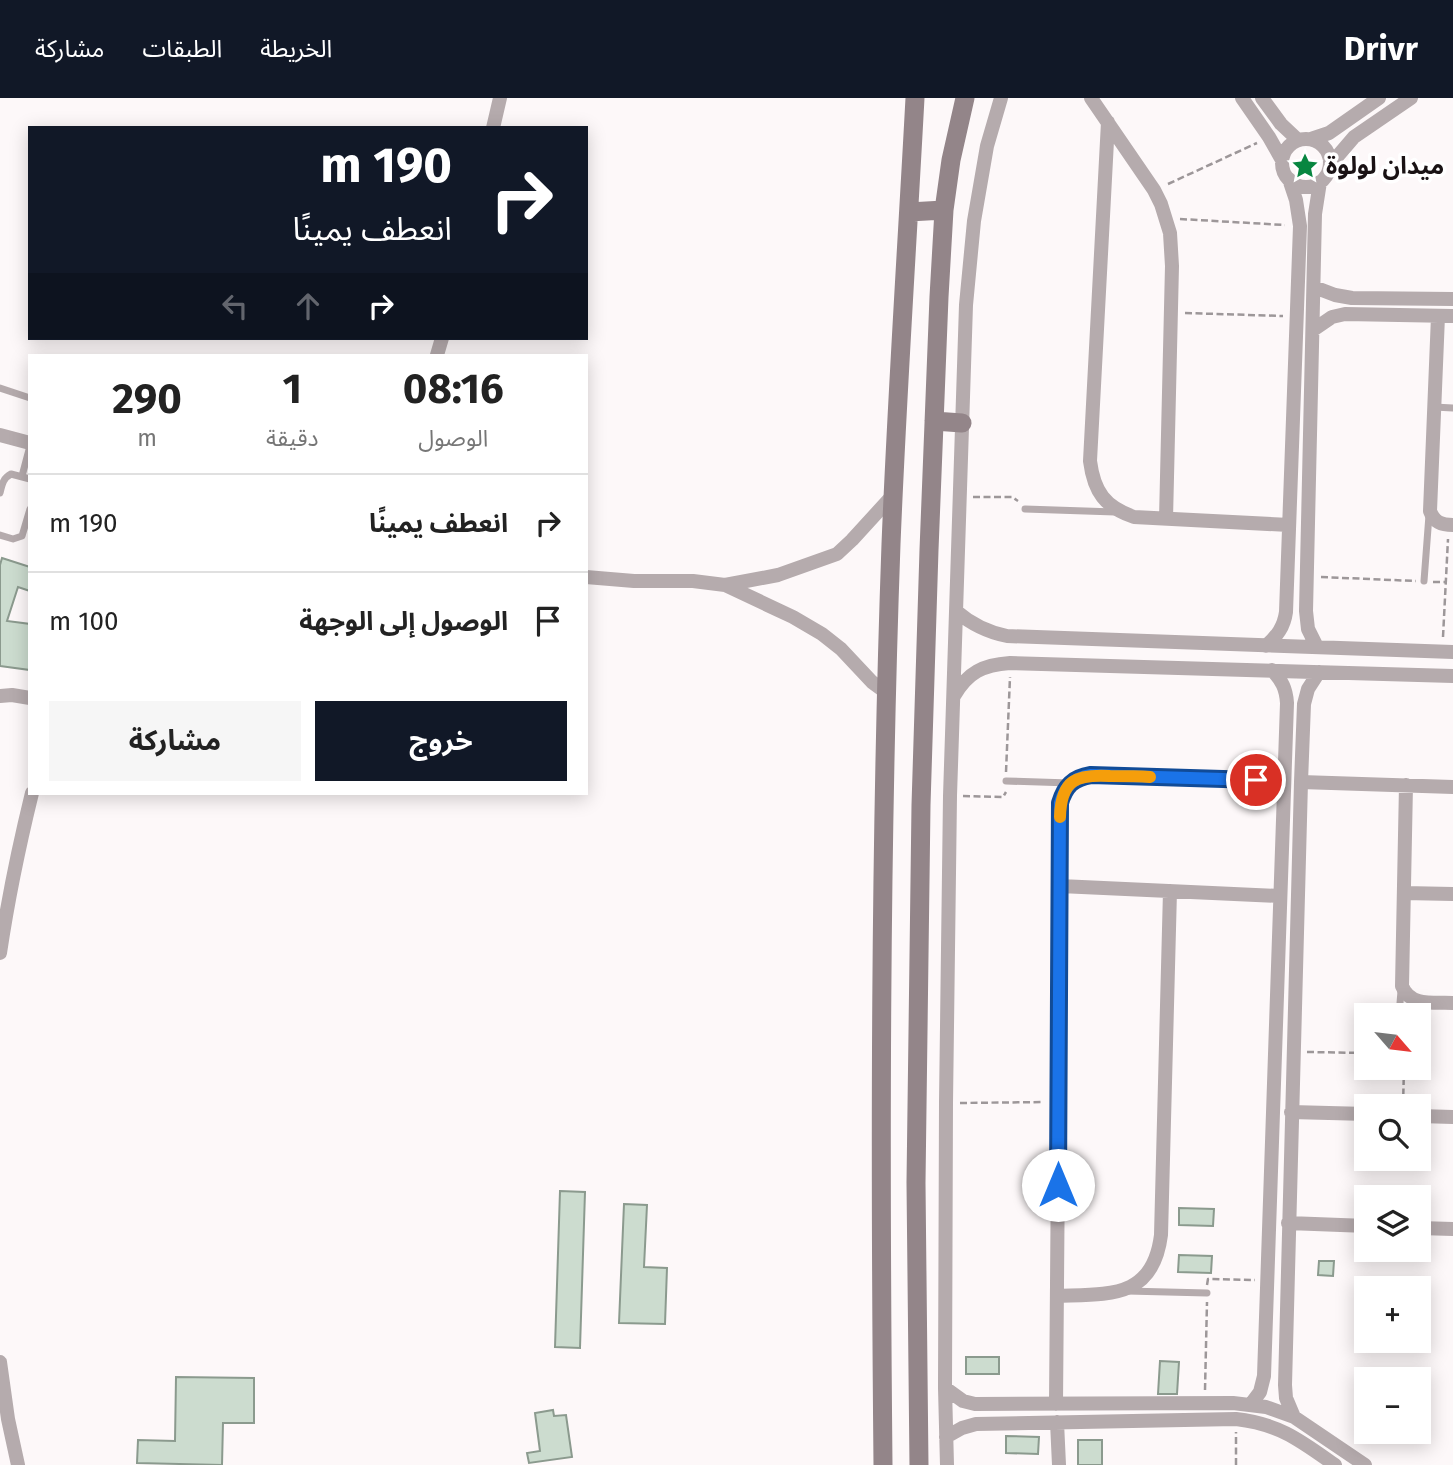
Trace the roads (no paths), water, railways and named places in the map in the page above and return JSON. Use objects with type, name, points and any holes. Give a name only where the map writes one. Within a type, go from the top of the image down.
[{"type":"street","points":[[493,126],[500,98]]},
{"type":"street","points":[[883,1465],[880,1186],[884,806],[894,494],[915,98]]},
{"type":"street","points":[[919,1465],[916,1183],[921,805],[944,210],[951,160],[965,98]]},
{"type":"street","points":[[947,1465],[946,1103],[950,796],[966,305],[974,221],[987,146],[1001,98]]},
{"type":"street","points":[[1091,98],[1154,190],[1166,218],[1172,250],[1166,519]]},
{"type":"street","points":[[1242,98],[1283,160]]},
{"type":"street","points":[[1262,98],[1282,124],[1305,140],[1318,142],[1327,151],[1330,165]]},
{"type":"street","points":[[1266,646],[1281,630],[1284,621],[1300,226],[1296,200],[1283,167],[1283,160],[1287,148],[1329,133],[1379,98]]},
{"type":"street","points":[[1317,647],[1311,638],[1307,620],[1307,576],[1315,214],[1320,182],[1353,137],[1411,98]]},
{"type":"street","points":[[1108,122],[1090,461],[1098,491],[1107,503],[1134,517],[1289,525]]},
{"type":"street","points":[[1289,179],[1301,186],[1320,182]]},
{"type":"street","points":[[909,212],[944,210]]},
{"type":"street","points":[[1314,287],[1352,298],[1453,299]]},
{"type":"street","points":[[1312,330],[1332,317],[1345,314],[1453,316]]},
{"type":"street","points":[[1438,316],[1430,511],[1436,522],[1451,525]]},
{"type":"street","points":[[934,421],[962,423]]},
{"type":"street","points":[[0,435],[28,443]]},
{"type":"street","points":[[588,577],[635,581],[693,581],[725,585],[778,575],[836,554],[894,494]]},
{"type":"street","points":[[725,585],[822,634],[887,694]]},
{"type":"street","points":[[956,611],[984,630],[1007,636],[1448,652]]},
{"type":"street","points":[[953,698],[959,686],[979,670],[991,665],[1010,663],[1453,676]]},
{"type":"street","points":[[1251,1404],[1264,1381],[1287,703],[1281,681],[1272,670]]},
{"type":"street","points":[[1294,1417],[1284,1385],[1301,782],[1304,704],[1308,689],[1319,672]]},
{"type":"street","points":[[0,696],[28,698]]},
{"type":"street","points":[[1287,703],[1304,704]]},
{"type":"street","points":[[1056,1404],[1060,803],[1064,792],[1070,783],[1091,775],[1284,781]]},
{"type":"street","points":[[1301,782],[1453,786]]},
{"type":"street","points":[[1406,785],[1402,986],[1404,993],[1415,1001],[1453,1003]]},
{"type":"street","points":[[0,953],[17,857],[32,795]]},
{"type":"street","points":[[1060,886],[1280,896]]},
{"type":"street","points":[[1057,1296],[1124,1291],[1139,1282],[1151,1269],[1158,1252],[1161,1235],[1170,891]]},
{"type":"street","points":[[1404,893],[1453,894]]},
{"type":"street","points":[[1291,1112],[1354,1114]]},
{"type":"street","points":[[1431,1116],[1453,1117]]},
{"type":"street","points":[[1288,1223],[1354,1226]]},
{"type":"street","points":[[1431,1228],[1453,1229]]},
{"type":"street","points":[[0,1362],[18,1465]]},
{"type":"street","points":[[945,1388],[963,1401],[975,1404],[1251,1404],[1294,1417],[1361,1464]]},
{"type":"street","points":[[988,1404],[988,1424]]},
{"type":"street","points":[[1204,1419],[1205,1404]]},
{"type":"street","points":[[946,1437],[962,1428],[988,1424],[1236,1419],[1267,1424],[1282,1430],[1335,1465]]},
{"type":"street","points":[[1057,1422],[1059,1465]]},
{"type":"lane","points":[[0,388],[28,397]]},
{"type":"lane","points":[[1434,407],[1453,408]]},
{"type":"lane","points":[[0,493],[6,476],[10,474],[26,477]]},
{"type":"lane","points":[[1025,509],[1120,512]]},
{"type":"lane","points":[[1424,581],[1430,511]]},
{"type":"lane","points":[[0,535],[13,539],[22,536],[28,516]]},
{"type":"lane","points":[[1006,781],[1070,783]]},
{"type":"lane","points":[[1400,1003],[1402,986]]},
{"type":"lane","points":[[1124,1291],[1207,1293]]},
{"type":"place","name":"ميدان لولوة","points":[[1305,166]]}]
